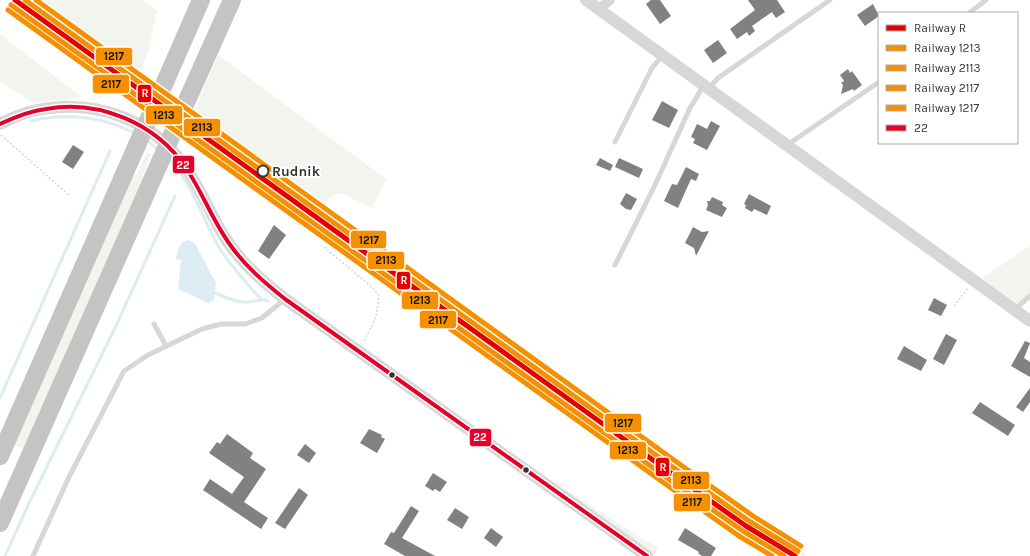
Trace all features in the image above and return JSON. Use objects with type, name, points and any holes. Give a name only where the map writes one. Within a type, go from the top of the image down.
[{"type":"highway","points":[[3,450],[137,146],[161,84],[201,0]]},
{"type":"highway","points":[[0,523],[232,0]]},
{"type":"street","points":[[586,0],[790,146],[1030,321]]},
{"type":"street","points":[[599,9],[610,0]]},
{"type":"street","points":[[0,124],[34,111],[56,107],[79,107],[100,110],[118,115],[154,135],[171,149],[185,166],[223,235],[235,252],[258,278],[285,299],[647,556]]},
{"type":"lane","points":[[615,265],[656,185],[690,108],[707,86],[830,0]]},
{"type":"lane","points":[[970,12],[986,0]]},
{"type":"lane","points":[[615,142],[652,68],[663,55]]},
{"type":"lane","points":[[790,146],[794,141],[878,83]]},
{"type":"lane","points":[[1014,310],[1030,296]]},
{"type":"lane","points":[[33,556],[68,479],[124,371],[166,346],[211,326],[245,324],[262,318],[285,299]]},
{"type":"lane","points":[[154,324],[166,346]]},
{"type":"lane","points":[[0,460],[3,450]]},
{"type":"lane","points":[[0,508],[32,451]]},
{"type":"path","points":[[28,0],[161,84]]},
{"type":"path","points":[[193,115],[409,269],[435,293],[541,370],[567,385],[646,450],[777,539],[806,556]]},
{"type":"path","points":[[0,134],[70,196]]},
{"type":"path","points":[[324,219],[339,229],[325,248],[373,288],[379,296],[376,317],[359,351]]},
{"type":"path","points":[[954,306],[974,281]]},
{"type":"shaded area","points":[[24,0],[142,0],[157,11],[149,48],[137,83]]},
{"type":"shaded area","points":[[0,34],[81,97],[33,103],[0,81]]},
{"type":"shaded area","points":[[218,55],[386,179],[373,208],[340,193],[330,197],[322,209],[191,118]]},
{"type":"shaded area","points":[[147,152],[151,155],[143,175],[140,192],[26,450],[12,444],[126,186],[138,172]]},
{"type":"shaded area","points":[[189,240],[195,244],[216,283],[214,300],[208,303],[178,289],[181,260],[176,259],[178,249],[182,242]]},
{"type":"shaded area","points":[[1030,246],[1030,294],[1016,304],[982,278]]},
{"type":"shaded area","points":[[553,482],[658,548],[654,556],[649,556],[551,484]]},
{"type":"building","points":[[651,0],[660,0],[671,16],[660,24],[646,4]]},
{"type":"building","points":[[748,0],[777,0],[785,12],[776,18],[772,12],[752,26],[755,31],[749,36],[747,32],[737,39],[730,29],[755,10]]},
{"type":"building","points":[[873,4],[878,17],[865,26],[857,15]]},
{"type":"building","points":[[718,40],[727,53],[713,63],[704,50]]},
{"type":"building","points":[[848,69],[850,73],[852,71],[862,85],[854,91],[853,89],[841,94],[843,85],[841,83],[844,81],[840,75]]},
{"type":"building","points":[[662,101],[678,110],[669,128],[652,120]]},
{"type":"building","points":[[711,121],[720,126],[707,150],[693,143],[695,139],[691,137],[697,124],[707,129]]},
{"type":"building","points":[[73,145],[84,152],[73,169],[62,162]]},
{"type":"building","points":[[600,158],[613,165],[610,171],[596,165]]},
{"type":"building","points":[[619,158],[643,169],[639,178],[615,167]]},
{"type":"building","points":[[686,167],[699,174],[696,181],[691,179],[678,208],[664,201],[672,184],[677,185]]},
{"type":"building","points":[[626,193],[637,199],[631,210],[626,209],[620,204]]},
{"type":"building","points":[[749,194],[771,206],[767,215],[754,209],[752,212],[745,208],[746,205],[744,204]]},
{"type":"building","points":[[712,197],[723,202],[722,205],[727,208],[722,217],[706,210],[708,205],[707,201],[710,201]]},
{"type":"building","points":[[274,225],[286,235],[269,259],[258,251]]},
{"type":"building","points":[[693,227],[702,232],[709,231],[696,256],[694,248],[685,243]]},
{"type":"building","points":[[934,298],[947,305],[941,316],[928,310]]},
{"type":"building","points":[[946,334],[957,340],[944,365],[933,359]]},
{"type":"building","points":[[1025,341],[1030,343],[1024,358],[1030,362],[1030,377],[1011,366]]},
{"type":"building","points":[[904,346],[927,360],[921,371],[897,359]]},
{"type":"building","points":[[1030,388],[1030,402],[1023,412],[1016,407]]},
{"type":"building","points":[[980,402],[1015,425],[1008,436],[972,413]]},
{"type":"building","points":[[369,429],[382,435],[381,437],[385,439],[377,453],[360,443]]},
{"type":"building","points":[[227,434],[253,453],[250,458],[266,469],[244,502],[268,518],[261,529],[203,490],[210,479],[232,494],[244,477],[209,453],[217,442],[220,444]]},
{"type":"building","points":[[305,444],[316,453],[309,463],[297,455]]},
{"type":"building","points":[[433,473],[447,482],[440,492],[435,489],[433,491],[425,486]]},
{"type":"building","points":[[299,488],[308,495],[285,529],[275,523]]},
{"type":"building","points":[[411,506],[419,511],[402,538],[435,556],[405,556],[384,544],[391,532],[394,533]]},
{"type":"building","points":[[455,508],[469,517],[462,529],[447,520]]},
{"type":"building","points":[[491,528],[503,537],[496,547],[484,538]]},
{"type":"building","points":[[685,528],[716,548],[711,556],[702,556],[698,553],[699,552],[678,540]]},
{"type":"waterway","points":[[31,121],[58,117],[84,118],[110,123],[136,134]]},
{"type":"waterway","points":[[146,139],[158,150]]},
{"type":"waterway","points":[[0,398],[110,151]]},
{"type":"waterway","points":[[168,159],[184,178],[191,190],[220,249],[239,275],[261,299]]},
{"type":"waterway","points":[[5,556],[30,501],[116,326],[175,196]]},
{"type":"waterway","points":[[215,293],[241,302],[261,300],[268,301]]},
{"type":"rail line","name":"R","points":[[15,0],[671,473],[746,526],[795,556]]},
{"type":"rail line","name":"2113","points":[[25,0],[674,468],[749,521],[798,551]]},
{"type":"rail line","name":"1217","points":[[36,0],[678,463],[753,516],[801,546]]},
{"type":"rail line","name":"1213","points":[[11,5],[667,478],[743,531],[784,556]]},
{"type":"rail line","name":"2117","points":[[8,10],[664,483],[739,536],[772,556]]},
{"type":"transit line","name":"22","points":[[0,124],[34,111],[66,107],[86,108],[105,111],[124,118],[159,138],[174,152],[186,168],[231,246],[249,268],[270,287],[647,556]]},
{"type":"place","name":"Rudnik","points":[[263,171]]}]
